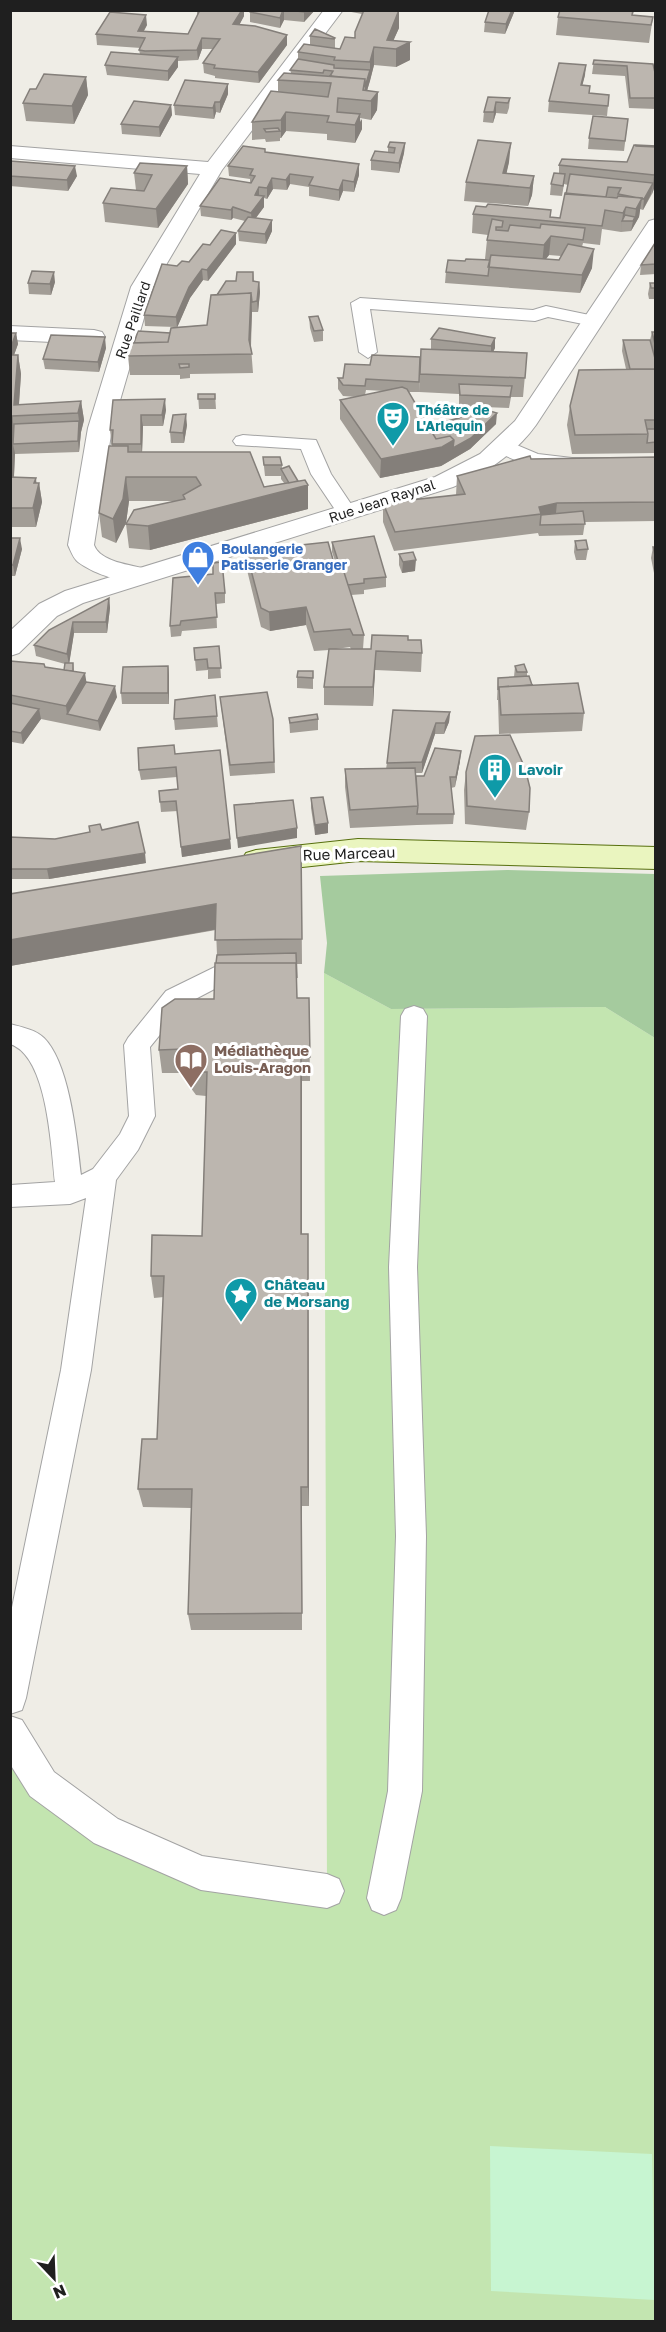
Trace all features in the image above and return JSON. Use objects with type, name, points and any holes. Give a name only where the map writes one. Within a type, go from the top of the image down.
[{"type":"main road","name":"Rue Marceau","points":[[234,865],[358,850],[656,858]]},
{"type":"street","name":"Rue Paillard","points":[[138,574],[104,566],[85,555],[81,545],[100,428],[142,287],[213,169],[310,38],[334,10]]},
{"type":"street","points":[[10,152],[213,169]]},
{"type":"street","name":"Rue Jean Raynal","points":[[10,647],[48,610],[74,597],[138,574],[347,513],[467,473],[505,447],[525,425],[656,225]]},
{"type":"street","points":[[10,333],[126,338]]},
{"type":"street","points":[[505,447],[533,461],[572,465],[656,465]]},
{"type":"lane","points":[[368,352],[360,303],[535,316],[546,311],[593,321]]},
{"type":"lane","points":[[243,441],[309,444],[321,474],[347,513]]},
{"type":"lane","points":[[10,1698],[76,1370],[104,1177],[129,1142],[142,1116],[137,1045],[175,998],[217,976]]},
{"type":"lane","points":[[384,1898],[405,1791],[411,1536],[403,1268],[414,1016]]},
{"type":"lane","points":[[10,1034],[19,1036],[37,1047],[51,1075],[70,1193]]},
{"type":"lane","points":[[10,1196],[70,1193],[104,1177]]},
{"type":"lane","points":[[10,1732],[42,1784],[106,1832],[201,1873],[327,1891]]},
{"type":"green space","points":[[507,870],[655,874],[655,1038],[605,1007],[391,1009],[324,973],[327,943],[320,876]]},
{"type":"green space","points":[[324,973],[391,1009],[605,1007],[655,1038],[655,2321],[11,2321],[10,1732],[106,1831],[327,1891]]},
{"type":"green space","points":[[490,2146],[652,2154],[655,2300],[491,2291]]},
{"type":"building","points":[[200,10],[242,10],[233,24],[255,26],[287,35],[258,72],[214,68],[215,65],[203,63],[220,39],[202,38],[197,50],[145,51],[139,50],[145,38],[96,34],[110,12],[146,15],[138,31],[188,34]]},
{"type":"building","points":[[250,10],[283,10],[280,18],[250,12]]},
{"type":"building","points":[[364,10],[399,10],[387,40],[410,42],[396,49],[374,47],[370,62],[334,60],[335,57],[298,52],[304,44],[340,49],[345,37],[355,38],[355,32]]},
{"type":"building","points":[[489,10],[512,10],[506,24],[485,22]]},
{"type":"building","points":[[560,10],[633,10],[632,15],[653,17],[651,25],[558,17]]},
{"type":"building","points":[[315,29],[335,38],[310,36]]},
{"type":"building","points":[[111,52],[178,57],[168,71],[105,65]]},
{"type":"building","points":[[298,59],[334,65],[334,68],[370,70],[365,87],[365,79],[330,76],[333,71],[324,70],[323,73],[290,70]]},
{"type":"building","points":[[594,60],[653,64],[656,77],[656,98],[630,98],[627,66],[593,64]]},
{"type":"building","points":[[559,63],[586,65],[581,85],[590,86],[589,93],[609,95],[608,106],[549,101]]},
{"type":"building","points":[[284,73],[365,79],[363,90],[378,92],[371,101],[338,98],[337,112],[360,114],[355,125],[327,122],[329,116],[286,112],[281,120],[252,122],[271,91],[328,97],[331,83],[278,80]]},
{"type":"building","points":[[44,74],[86,77],[72,106],[23,103],[30,89],[36,89]]},
{"type":"building","points":[[185,80],[228,84],[220,102],[215,102],[213,108],[174,105]]},
{"type":"building","points":[[488,97],[510,98],[508,103],[496,102],[494,112],[484,112]]},
{"type":"building","points":[[134,101],[171,105],[159,127],[121,124]]},
{"type":"building","points":[[593,116],[628,119],[625,141],[589,138]]},
{"type":"building","points":[[278,128],[280,131],[266,132],[264,129]]},
{"type":"building","points":[[478,140],[511,143],[503,173],[534,176],[530,188],[466,182]]},
{"type":"building","points":[[390,142],[405,143],[399,163],[371,160],[375,151],[394,153],[395,148],[388,147]]},
{"type":"building","points":[[634,145],[656,147],[654,175],[559,165],[562,159],[627,162]]},
{"type":"building","points":[[243,146],[265,149],[265,152],[359,164],[354,182],[343,180],[339,190],[309,185],[313,177],[290,174],[286,180],[272,178],[267,188],[259,187],[255,195],[264,196],[251,213],[233,207],[231,210],[200,206],[220,178],[251,183],[255,176],[250,175],[253,169],[228,166]]},
{"type":"building","points":[[10,161],[75,166],[67,180],[10,176]]},
{"type":"building","points":[[140,163],[187,166],[156,209],[103,203],[111,188],[144,191],[152,175],[134,173]]},
{"type":"building","points":[[554,173],[565,174],[563,186],[551,184]]},
{"type":"building","points":[[570,174],[653,183],[644,199],[618,194],[621,188],[608,187],[606,197],[566,194]]},
{"type":"building","points":[[565,193],[642,198],[636,209],[626,207],[623,213],[605,210],[602,226],[473,214],[476,206],[486,207],[488,204],[551,210],[550,217],[560,218]]},
{"type":"building","points":[[625,215],[635,217],[633,221],[622,221]]},
{"type":"building","points":[[248,217],[272,220],[265,234],[238,231]]},
{"type":"building","points":[[492,219],[503,221],[502,227],[496,227],[496,230],[508,231],[510,225],[540,228],[541,224],[585,228],[583,240],[551,236],[544,245],[487,240]]},
{"type":"building","points":[[221,230],[236,233],[207,270],[202,269],[189,287],[176,317],[144,315],[162,264],[177,266],[182,261],[189,262],[203,244],[210,245]]},
{"type":"building","points":[[655,243],[656,264],[641,265]]},
{"type":"building","points":[[568,244],[594,249],[582,275],[488,267],[491,255],[559,260]]},
{"type":"building","points":[[466,259],[490,260],[488,276],[446,272],[448,260],[465,261]]},
{"type":"building","points":[[32,271],[54,272],[50,284],[28,283]]},
{"type":"building","points":[[237,272],[253,272],[253,281],[259,282],[257,301],[252,302],[251,293],[217,295],[226,281],[236,281]]},
{"type":"building","points":[[650,283],[656,283],[656,288],[651,288]]},
{"type":"building","points":[[251,293],[249,340],[252,354],[128,356],[129,343],[168,342],[171,328],[207,325],[211,295]]},
{"type":"building","points":[[318,316],[323,330],[314,331],[309,317]]},
{"type":"building","points":[[439,328],[495,338],[491,346],[431,339]]},
{"type":"building","points":[[138,331],[170,333],[168,342],[134,343]]},
{"type":"building","points":[[652,332],[656,332],[656,348]]},
{"type":"building","points":[[10,333],[16,333],[10,350]]},
{"type":"building","points":[[51,335],[105,337],[98,362],[43,359]]},
{"type":"building","points":[[623,340],[650,340],[656,369],[630,369]]},
{"type":"building","points":[[421,349],[527,353],[525,378],[420,374]]},
{"type":"building","points":[[10,355],[18,355],[14,405],[81,401],[78,413],[12,416],[10,455]]},
{"type":"building","points":[[372,355],[420,357],[419,382],[366,379],[365,386],[343,385],[338,378],[343,378],[345,364],[370,365]]},
{"type":"building","points":[[179,364],[189,364],[189,367],[180,368]]},
{"type":"building","points":[[656,369],[656,420],[645,420],[648,434],[575,435],[570,406],[579,370]]},
{"type":"building","points":[[459,384],[512,386],[510,397],[460,395]]},
{"type":"building","points":[[402,387],[407,389],[436,439],[450,436],[454,440],[442,447],[381,459],[340,400]]},
{"type":"building","points":[[198,394],[215,394],[215,399],[198,399]]},
{"type":"building","points":[[165,399],[162,415],[141,415],[141,444],[112,444],[113,430],[110,430],[113,400]]},
{"type":"building","points":[[480,408],[497,413],[471,438],[453,448],[454,440],[450,436],[436,439],[428,426],[459,418]]},
{"type":"building","points":[[186,414],[183,433],[170,432],[173,415]]},
{"type":"building","points":[[79,421],[78,441],[13,444],[14,424]]},
{"type":"building","points":[[647,429],[656,429],[656,442],[647,443]]},
{"type":"building","points":[[109,446],[128,446],[128,452],[250,452],[264,487],[305,480],[308,485],[148,526],[126,524],[134,510],[185,499],[183,495],[201,485],[196,477],[126,477],[123,499],[113,519],[99,513]]},
{"type":"building","points":[[530,456],[531,459],[656,457],[656,502],[557,503],[539,507],[541,514],[395,532],[383,503],[465,494],[457,476]]},
{"type":"building","points":[[263,457],[280,457],[282,465],[264,465]]},
{"type":"building","points":[[289,466],[298,481],[289,483],[281,469]]},
{"type":"building","points":[[10,477],[36,478],[34,483],[39,483],[33,508],[10,508]]},
{"type":"building","points":[[583,511],[585,524],[540,525],[541,515]]},
{"type":"building","points":[[374,536],[386,577],[364,579],[364,583],[348,585],[332,542]]},
{"type":"building","points":[[10,538],[20,538],[13,565],[10,565]]},
{"type":"building","points":[[586,540],[588,549],[577,550],[575,541]]},
{"type":"building","points":[[328,542],[334,563],[325,564],[327,572],[343,569],[364,635],[353,635],[350,629],[314,632],[306,607],[269,612],[261,608],[246,551]]},
{"type":"building","points":[[413,552],[416,560],[403,562],[399,554]]},
{"type":"building","points":[[222,562],[225,593],[215,593],[217,617],[181,621],[180,625],[170,626],[173,578],[213,574],[213,563]]},
{"type":"building","points":[[109,598],[106,622],[73,622],[67,654],[34,645],[49,630]]},
{"type":"building","points":[[372,635],[408,636],[408,640],[421,640],[422,653],[376,651],[373,687],[324,687],[329,649],[371,649]]},
{"type":"building","points":[[219,646],[221,668],[208,668],[207,659],[195,660],[194,648]]},
{"type":"building","points":[[10,661],[44,664],[45,667],[85,673],[66,706],[10,695]]},
{"type":"building","points":[[65,663],[73,663],[73,671],[64,670]]},
{"type":"building","points":[[524,664],[527,672],[517,672],[515,666]]},
{"type":"building","points":[[168,666],[168,693],[121,693],[123,667]]},
{"type":"building","points":[[298,671],[313,671],[313,678],[297,677]]},
{"type":"building","points":[[529,676],[532,685],[499,687],[498,690],[498,678]]},
{"type":"building","points":[[86,682],[115,686],[98,721],[67,714]]},
{"type":"building","points":[[578,683],[584,713],[501,715],[499,687]]},
{"type":"building","points":[[267,692],[273,719],[274,762],[230,765],[220,697]]},
{"type":"building","points":[[215,695],[217,716],[174,719],[175,700]]},
{"type":"building","points":[[10,703],[39,709],[21,733],[10,731]]},
{"type":"building","points":[[393,710],[450,712],[445,723],[436,723],[422,762],[387,763]]},
{"type":"building","points":[[317,714],[318,719],[290,723],[289,718]]},
{"type":"building","name":"Lavoir","points":[[510,735],[525,768],[530,788],[529,812],[467,806],[466,772],[475,736]]},
{"type":"building","points":[[174,745],[175,754],[220,750],[230,839],[181,847],[176,801],[160,802],[159,791],[178,789],[176,767],[139,770],[138,748]]},
{"type":"building","points":[[435,748],[461,751],[456,777],[450,777],[454,814],[417,814],[416,776],[424,776]]},
{"type":"building","points":[[415,768],[418,806],[350,810],[345,769]]},
{"type":"building","points":[[323,797],[328,823],[315,825],[311,798]]},
{"type":"building","points":[[293,800],[297,828],[237,838],[234,805]]},
{"type":"building","points":[[138,822],[145,853],[47,869],[10,869],[10,837],[55,839],[90,832],[89,826],[100,824],[102,830]]},
{"type":"building","points":[[301,846],[302,939],[215,940],[216,904],[10,940],[10,894]]},
{"type":"building","points":[[296,953],[297,978],[296,963],[216,963],[217,955]]},
{"type":"building","points":[[215,963],[296,963],[297,998],[309,998],[310,1057],[301,1057],[301,1234],[308,1234],[308,1487],[301,1487],[302,1613],[188,1614],[192,1489],[138,1489],[142,1439],[157,1439],[164,1276],[151,1276],[152,1235],[202,1236],[207,1072],[194,1072],[182,1056],[183,1049],[159,1050],[162,1008],[175,999],[214,999]]},
{"type":"place","name":"Théâtre de L'Arlequin","points":[[393,447]]},
{"type":"place","name":"Boulangerie Patisserie Granger","points":[[198,586]]},
{"type":"place","name":"Lavoir","points":[[495,799]]},
{"type":"place","name":"Médiathèque Louis-Aragon","points":[[191,1089]]},
{"type":"place","name":"Château de Morsang","points":[[241,1323]]}]
